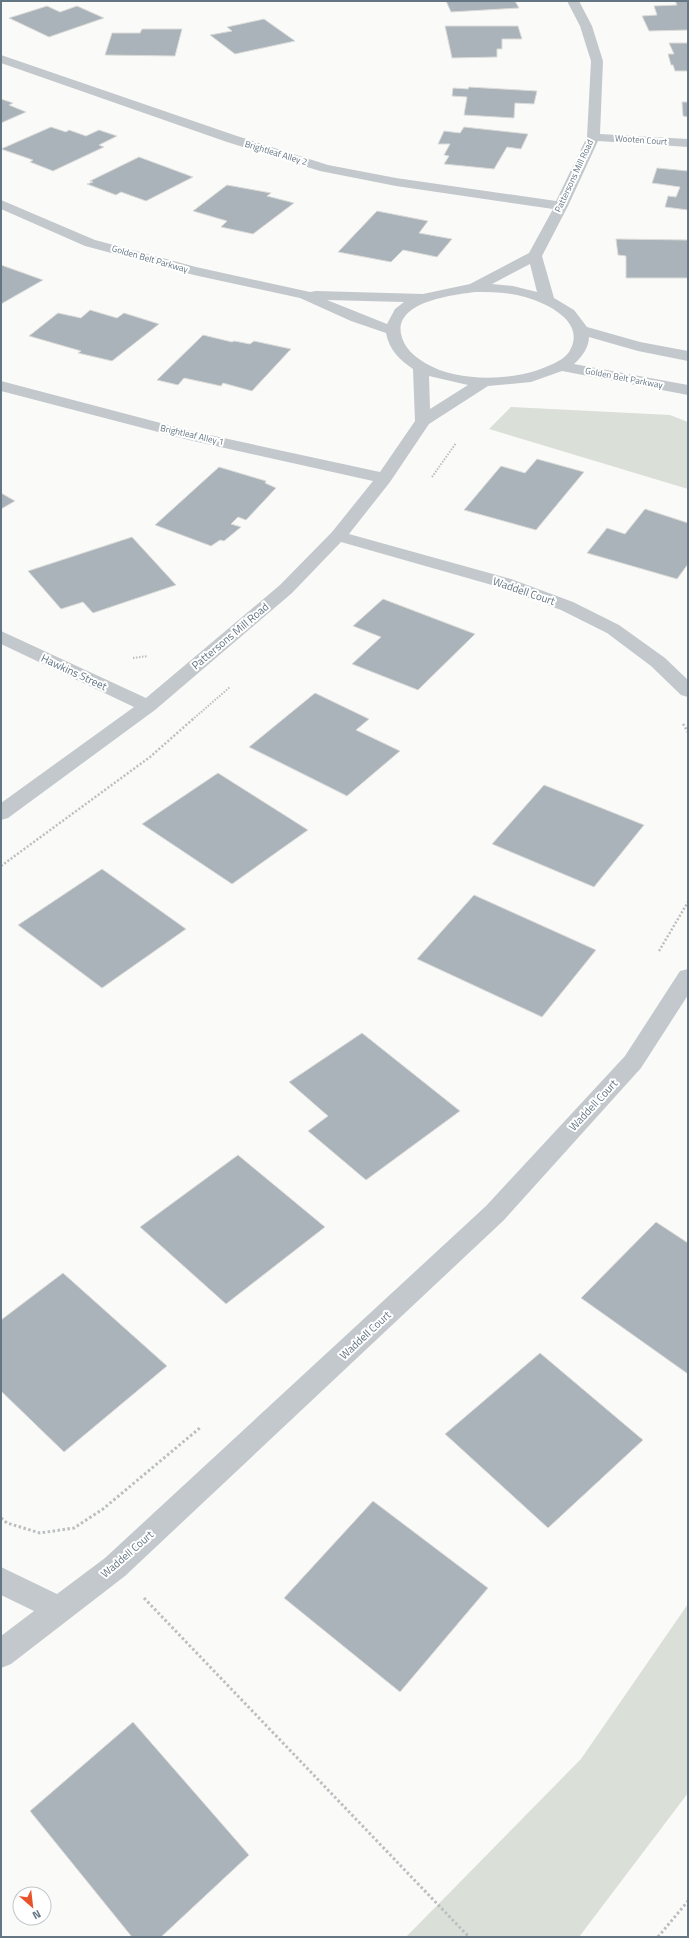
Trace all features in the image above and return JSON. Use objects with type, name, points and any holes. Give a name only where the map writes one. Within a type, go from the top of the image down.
[{"type":"street","name":"Pattersons Mill Road","points":[[535,256],[561,206],[593,137],[597,61],[586,26],[573,1]]},
{"type":"street","name":"Brightleaf Alley 2","points":[[1,60],[232,139],[325,168],[396,182],[561,206]]},
{"type":"street","name":"Wooten Court","points":[[593,137],[688,143]]},
{"type":"street","name":"Golden Belt Parkway","points":[[1,204],[90,242],[194,272],[304,295],[423,298]]},
{"type":"street","points":[[474,288],[535,256],[547,300]]},
{"type":"street","points":[[474,288],[525,292],[563,308],[575,318],[581,330],[582,343],[575,355],[561,366],[540,375],[520,379],[485,381],[440,374],[421,367],[401,352],[394,344],[391,330],[396,318],[407,307],[423,298],[447,291],[474,288]]},
{"type":"street","name":"Golden Belt Parkway","points":[[304,295],[356,318],[391,330]]},
{"type":"street","points":[[581,330],[638,346],[688,356]]},
{"type":"street","name":"Golden Belt Parkway","points":[[561,366],[688,390]]},
{"type":"street","points":[[421,367],[423,421]]},
{"type":"street","name":"Pattersons Mill Road","points":[[1,813],[148,706],[286,589],[338,536],[384,478],[423,421],[485,381]]},
{"type":"street","name":"Brightleaf Alley 1","points":[[1,386],[189,435],[384,478]]},
{"type":"street","name":"Waddell Court","points":[[338,536],[505,583],[567,606],[613,629],[658,662],[688,691]]},
{"type":"street","name":"Hawkins Street","points":[[1,637],[148,706]]},
{"type":"street","name":"Waddell Court","points":[[1,1654],[114,1567],[495,1214],[572,1127],[633,1062],[688,977]]},
{"type":"street","points":[[1,1580],[58,1610]]},
{"type":"path","points":[[432,477],[459,439]]},
{"type":"path","points":[[131,658],[138,659],[151,655]]},
{"type":"path","points":[[655,956],[688,902]]},
{"type":"path","points":[[1,1518],[7,1523],[40,1533],[74,1528],[103,1509],[202,1425]]},
{"type":"path","points":[[114,1567],[469,1937]]},
{"type":"path","points":[[658,1937],[688,1901]]},
{"type":"shaded area","points":[[511,407],[670,415],[688,422],[688,489],[489,429]]},
{"type":"shaded area","points":[[688,1604],[688,1793],[579,1937],[406,1937],[581,1759]]},
{"type":"building","points":[[446,1],[515,1],[519,8],[451,12]]},
{"type":"building","points":[[675,1],[688,1],[688,30],[649,31],[642,16],[657,15],[654,6],[677,5]]},
{"type":"building","points":[[47,6],[60,12],[77,6],[104,18],[49,37],[9,18]]},
{"type":"building","points":[[264,19],[295,41],[235,54],[210,35],[232,31],[227,27]]},
{"type":"building","points":[[445,26],[518,26],[522,39],[502,39],[502,49],[497,49],[497,57],[452,58]]},
{"type":"building","points":[[142,29],[182,29],[175,56],[105,55],[112,33],[140,33]]},
{"type":"building","points":[[669,43],[688,43],[688,71],[675,71],[673,65],[671,65],[668,54],[674,54]]},
{"type":"building","points":[[469,87],[537,91],[534,104],[515,103],[514,118],[464,115],[467,97],[452,96],[453,88],[468,89]]},
{"type":"building","points":[[1,99],[13,103],[9,105],[26,112],[1,123]]},
{"type":"building","points":[[682,102],[688,102],[688,117],[683,116]]},
{"type":"building","points":[[51,127],[66,132],[69,130],[86,136],[99,130],[117,136],[99,145],[104,147],[53,171],[30,162],[33,160],[1,149]]},
{"type":"building","points":[[464,127],[528,134],[521,149],[507,147],[494,169],[444,164],[449,156],[444,155],[450,144],[438,144],[444,131],[460,133]]},
{"type":"building","points":[[139,157],[193,177],[146,201],[121,192],[116,195],[87,184],[93,182],[90,181]]},
{"type":"building","points":[[657,168],[688,171],[688,210],[665,207],[668,196],[676,197],[680,187],[652,183]]},
{"type":"building","points":[[227,185],[271,193],[267,196],[294,203],[253,234],[221,227],[227,221],[193,211]]},
{"type":"building","points":[[377,211],[428,221],[419,233],[452,239],[437,257],[403,250],[391,262],[338,252]]},
{"type":"building","points":[[616,239],[688,240],[688,278],[626,278],[626,256],[618,255]]},
{"type":"building","points":[[1,265],[43,280],[1,304]]},
{"type":"building","points":[[90,310],[117,318],[124,313],[159,324],[112,361],[78,353],[81,351],[29,336],[58,313],[81,318]]},
{"type":"building","points":[[203,335],[232,342],[234,341],[250,344],[254,341],[291,349],[252,391],[223,383],[221,386],[184,378],[178,385],[157,380]]},
{"type":"building","points":[[537,459],[584,472],[536,530],[464,510],[501,466],[525,473]]},
{"type":"building","points":[[219,467],[266,481],[265,483],[276,488],[246,520],[238,517],[231,524],[241,527],[224,541],[220,540],[211,546],[155,525]]},
{"type":"building","points":[[1,493],[15,501],[1,509]]},
{"type":"building","points":[[645,509],[688,523],[688,564],[677,579],[587,553],[607,528],[625,534]]},
{"type":"building","points":[[132,537],[176,585],[93,613],[83,602],[61,609],[28,571]]},
{"type":"building","points":[[383,599],[475,634],[418,690],[352,664],[381,637],[353,626]]},
{"type":"building","points":[[315,693],[369,719],[356,730],[400,751],[347,796],[249,747]]},
{"type":"building","points":[[218,773],[308,830],[232,884],[142,824]]},
{"type":"building","points":[[544,785],[644,825],[594,887],[492,844]]},
{"type":"building","points":[[102,869],[186,929],[102,988],[18,925]]},
{"type":"building","points":[[474,895],[596,950],[542,1017],[417,959]]},
{"type":"building","points":[[362,1033],[460,1111],[366,1180],[308,1131],[328,1116],[289,1082]]},
{"type":"building","points":[[238,1155],[325,1227],[226,1304],[140,1227]]},
{"type":"building","points":[[656,1222],[688,1243],[688,1374],[581,1298]]},
{"type":"building","points":[[63,1273],[167,1366],[64,1452],[1,1391],[1,1320]]},
{"type":"building","points":[[540,1353],[643,1440],[548,1528],[445,1434]]},
{"type":"building","points":[[373,1501],[488,1588],[400,1692],[284,1598]]},
{"type":"building","points":[[133,1722],[249,1855],[161,1937],[132,1937],[30,1811]]}]
